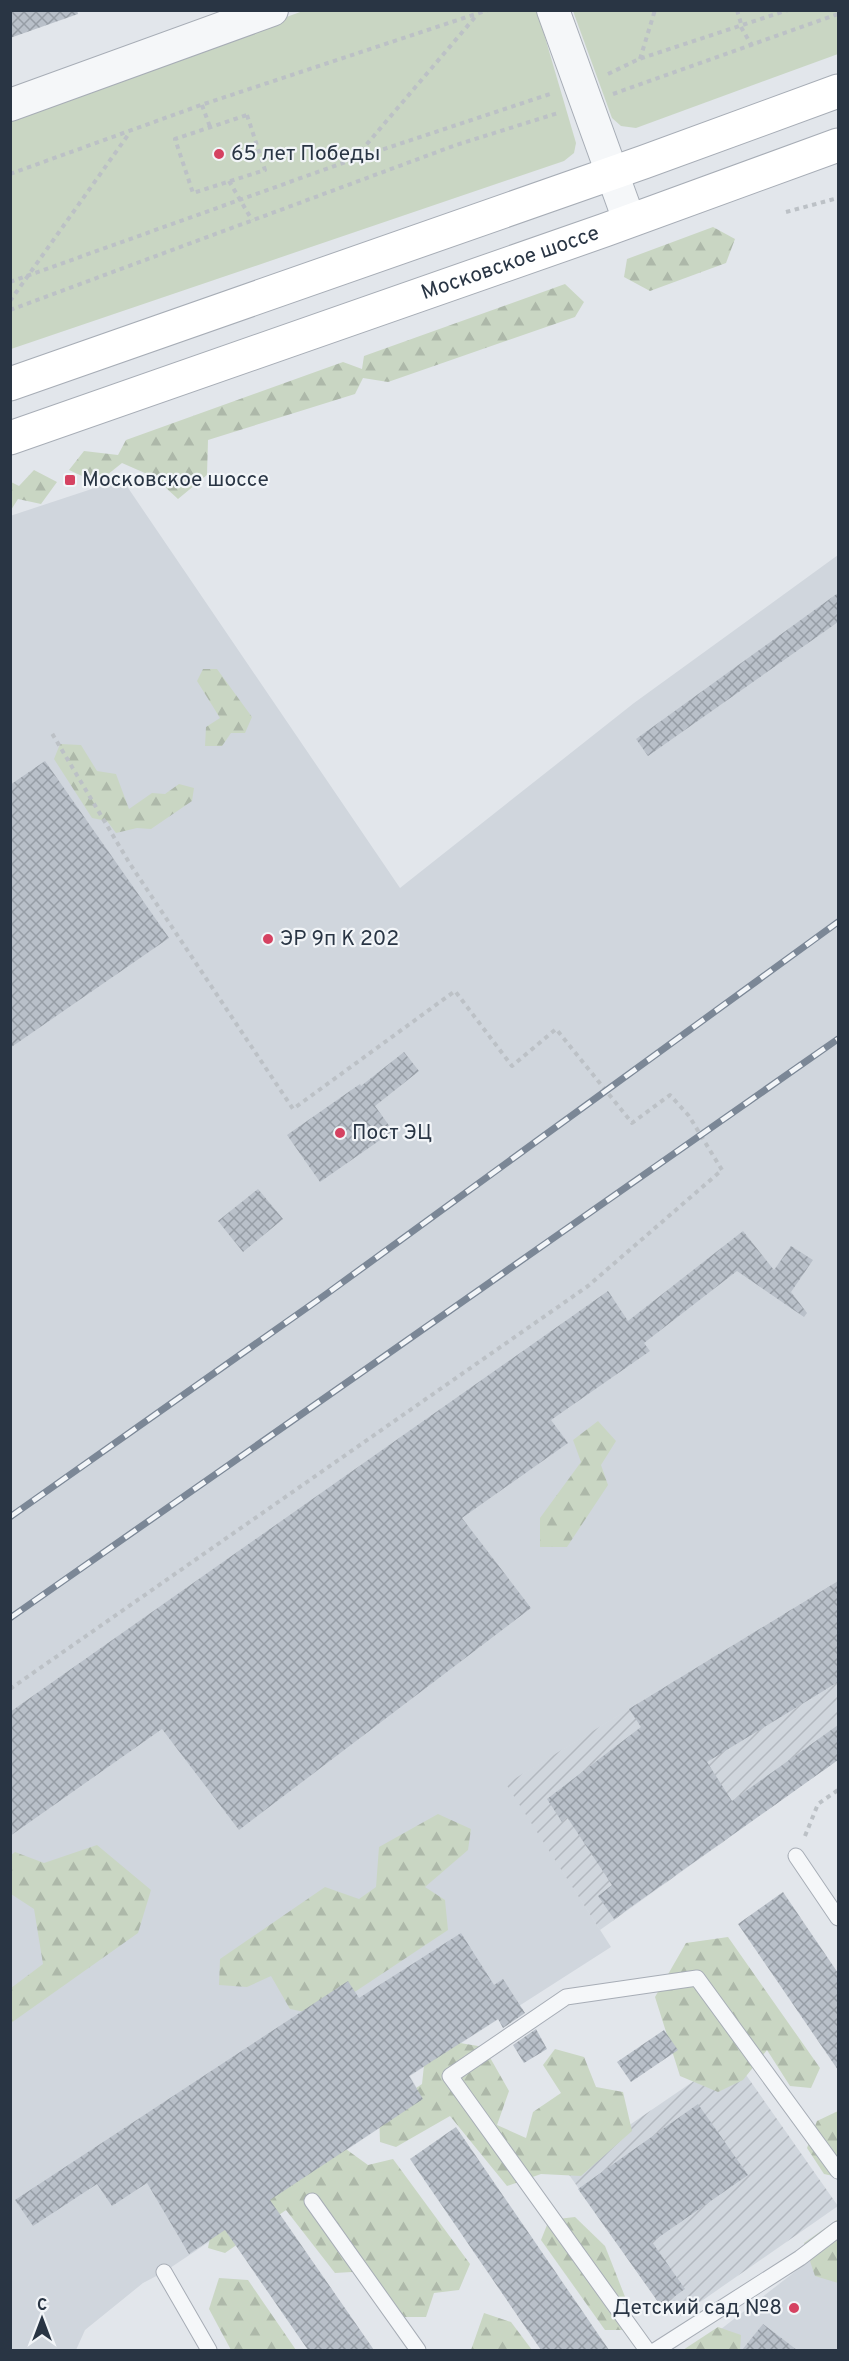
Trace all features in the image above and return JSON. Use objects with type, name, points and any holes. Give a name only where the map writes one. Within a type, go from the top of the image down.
[{"type":"main road","points":[[10,384],[838,91]]},
{"type":"main road","name":"Московское шоссе","points":[[10,438],[838,145]]},
{"type":"street","points":[[10,105],[272,10]]},
{"type":"street","points":[[553,10],[629,220]]},
{"type":"lane","points":[[796,1856],[838,1918]]},
{"type":"lane","points":[[647,2350],[450,2076],[566,1997],[697,1978],[838,2171]]},
{"type":"lane","points":[[312,2201],[418,2350]]},
{"type":"lane","points":[[656,2350],[800,2258],[838,2229]]},
{"type":"lane","points":[[164,2272],[209,2350]]},
{"type":"path","points":[[10,174],[129,134],[201,105],[488,10]]},
{"type":"path","points":[[639,59],[655,10]]},
{"type":"path","points":[[737,10],[742,27],[752,46]]},
{"type":"path","points":[[10,310],[456,145],[582,94],[608,75],[639,59],[788,10]]},
{"type":"path","points":[[354,159],[477,14]]},
{"type":"path","points":[[10,282],[354,159],[752,46],[838,14]]},
{"type":"path","points":[[605,64],[608,75]]},
{"type":"path","points":[[201,105],[210,127]]},
{"type":"path","points":[[247,115],[265,170],[229,181],[193,193],[176,139],[247,115]]},
{"type":"path","points":[[10,301],[129,134]]},
{"type":"path","points":[[229,181],[252,219]]},
{"type":"path","points":[[786,212],[838,198]]},
{"type":"path","points":[[10,1689],[588,1286],[722,1170],[689,1116],[670,1095],[632,1123],[556,1029],[512,1066],[455,991],[293,1109],[130,864],[50,730]]},
{"type":"path","points":[[796,1856],[818,1804],[838,1790]]},
{"type":"shaded area","points":[[122,479],[400,888],[634,703],[838,555],[838,1581],[507,1784],[611,1947],[410,2076],[423,2099],[164,2272],[143,2283],[85,2330],[76,2350],[10,2350],[10,516]]},
{"type":"shaded area","points":[[838,1581],[838,1760],[600,1930],[506,1784]]},
{"type":"shaded area","points":[[732,2055],[838,2206],[680,2316],[661,2306],[565,2169]]},
{"type":"shaded area","name":"Детский сад №8","points":[[828,2246],[838,2255],[838,2350],[694,2350]]},
{"type":"green space","points":[[537,10],[576,143],[574,153],[564,161],[11,349],[10,117],[303,11]]},
{"type":"green space","points":[[573,11],[838,11],[838,54],[636,128],[621,126],[612,118]]},
{"type":"green space","points":[[713,227],[735,239],[726,263],[650,291],[624,277],[627,259]]},
{"type":"green space","points":[[565,284],[584,302],[575,317],[388,382],[363,378],[355,394],[208,440],[207,475],[178,499],[154,477],[122,463],[97,483],[69,470],[84,451],[118,455],[126,440],[343,362],[362,369],[364,356]]},
{"type":"green space","points":[[34,470],[57,482],[41,504],[18,499],[11,510],[11,482],[19,486]]},
{"type":"green space","points":[[203,669],[217,669],[252,717],[245,733],[231,733],[222,746],[205,746],[206,727],[220,718],[197,681]]},
{"type":"green space","points":[[60,744],[81,745],[97,771],[116,774],[129,809],[152,793],[165,794],[179,784],[194,788],[192,801],[151,829],[137,828],[116,833],[107,821],[92,818],[54,759]]},
{"type":"green space","points":[[598,1421],[616,1441],[601,1465],[608,1485],[567,1547],[540,1547],[540,1518],[581,1462],[573,1440]]},
{"type":"green space","points":[[438,1814],[471,1829],[468,1850],[425,1887],[445,1900],[448,1930],[320,2015],[290,2009],[271,1976],[247,1987],[219,1985],[220,1959],[325,1887],[359,1899],[376,1887],[379,1847]]},
{"type":"green space","points":[[97,1845],[151,1890],[138,1933],[11,2023],[11,1988],[43,1964],[34,1909],[11,1894],[11,1855],[15,1852],[44,1863]]},
{"type":"green space","points":[[728,1937],[820,2068],[811,2088],[790,2086],[767,2050],[743,2080],[718,2092],[680,2076],[655,1997],[686,1943]]},
{"type":"green space","points":[[442,2040],[484,2047],[509,2091],[497,2125],[526,2138],[533,2112],[561,2093],[543,2065],[555,2049],[584,2057],[596,2087],[623,2092],[632,2131],[581,2176],[541,2174],[507,2186],[450,2116],[396,2147],[380,2142],[379,2113],[422,2084],[425,2056]]},
{"type":"green space","points":[[838,2111],[838,2177],[824,2174],[807,2148],[817,2121]]},
{"type":"green space","points":[[336,2142],[368,2165],[393,2159],[470,2264],[459,2290],[434,2293],[426,2317],[402,2317],[368,2271],[335,2273],[286,2210],[225,2253],[208,2248],[212,2227]]},
{"type":"green space","points":[[575,2217],[605,2246],[631,2312],[622,2330],[605,2330],[541,2240],[549,2220]]},
{"type":"green space","points":[[838,2219],[838,2283],[815,2276],[804,2243]]},
{"type":"green space","points":[[219,2278],[248,2280],[296,2350],[231,2350],[209,2309]]},
{"type":"green space","points":[[484,2313],[511,2322],[532,2350],[471,2350]]},
{"type":"green space","points":[[718,2327],[741,2335],[740,2350],[683,2350]]},
{"type":"building","points":[[10,10],[77,10],[78,14],[10,38]]},
{"type":"building","points":[[838,593],[838,622],[648,756],[636,739]]},
{"type":"building","points":[[45,761],[169,938],[10,1048],[10,785]]},
{"type":"building","name":"Пост ЭЦ","points":[[404,1052],[419,1071],[375,1106],[393,1131],[320,1182],[287,1135],[360,1084],[361,1086]]},
{"type":"building","points":[[258,1189],[283,1219],[243,1252],[218,1221]]},
{"type":"building","points":[[743,1231],[774,1270],[791,1246],[813,1260],[791,1292],[807,1313],[804,1317],[737,1271],[644,1343],[650,1351],[551,1420],[568,1443],[462,1518],[531,1608],[239,1830],[162,1729],[10,1836],[10,1712],[608,1291],[628,1321]]},
{"type":"building","points":[[838,1581],[838,1682],[707,1762],[732,1801],[838,1725],[838,1760],[614,1919],[598,1896],[612,1885],[567,1817],[562,1822],[547,1799],[641,1727],[629,1709]]},
{"type":"building","points":[[783,1892],[838,1973],[838,2070],[738,1924]]},
{"type":"building","points":[[461,1933],[494,1985],[503,1979],[525,2013],[503,2028],[498,2019],[409,2076],[423,2099],[270,2200],[374,2350],[308,2350],[225,2230],[189,2254],[147,2183],[112,2206],[97,2184],[33,2226],[15,2200],[348,1981],[359,1998]]},
{"type":"building","points":[[536,2029],[547,2049],[524,2063],[513,2045]]},
{"type":"building","points":[[664,2030],[678,2050],[631,2082],[617,2062]]},
{"type":"building","points":[[698,2104],[748,2175],[652,2242],[685,2289],[661,2306],[578,2189]]},
{"type":"building","points":[[456,2127],[609,2350],[541,2350],[410,2159]]},
{"type":"building","points":[[763,2324],[797,2350],[742,2350]]},
{"type":"railway","points":[[10,1517],[325,1295],[838,922]]},
{"type":"railway","points":[[10,1618],[838,1039]]},
{"type":"place","name":"65 лет Победы","points":[[219,154]]},
{"type":"place","name":"Московское шоссе","points":[[70,480]]},
{"type":"place","name":"ЭР 9п К 202","points":[[268,939]]},
{"type":"place","name":"Пост ЭЦ","points":[[340,1133]]},
{"type":"place","name":"Детский сад №8","points":[[794,2308]]}]
